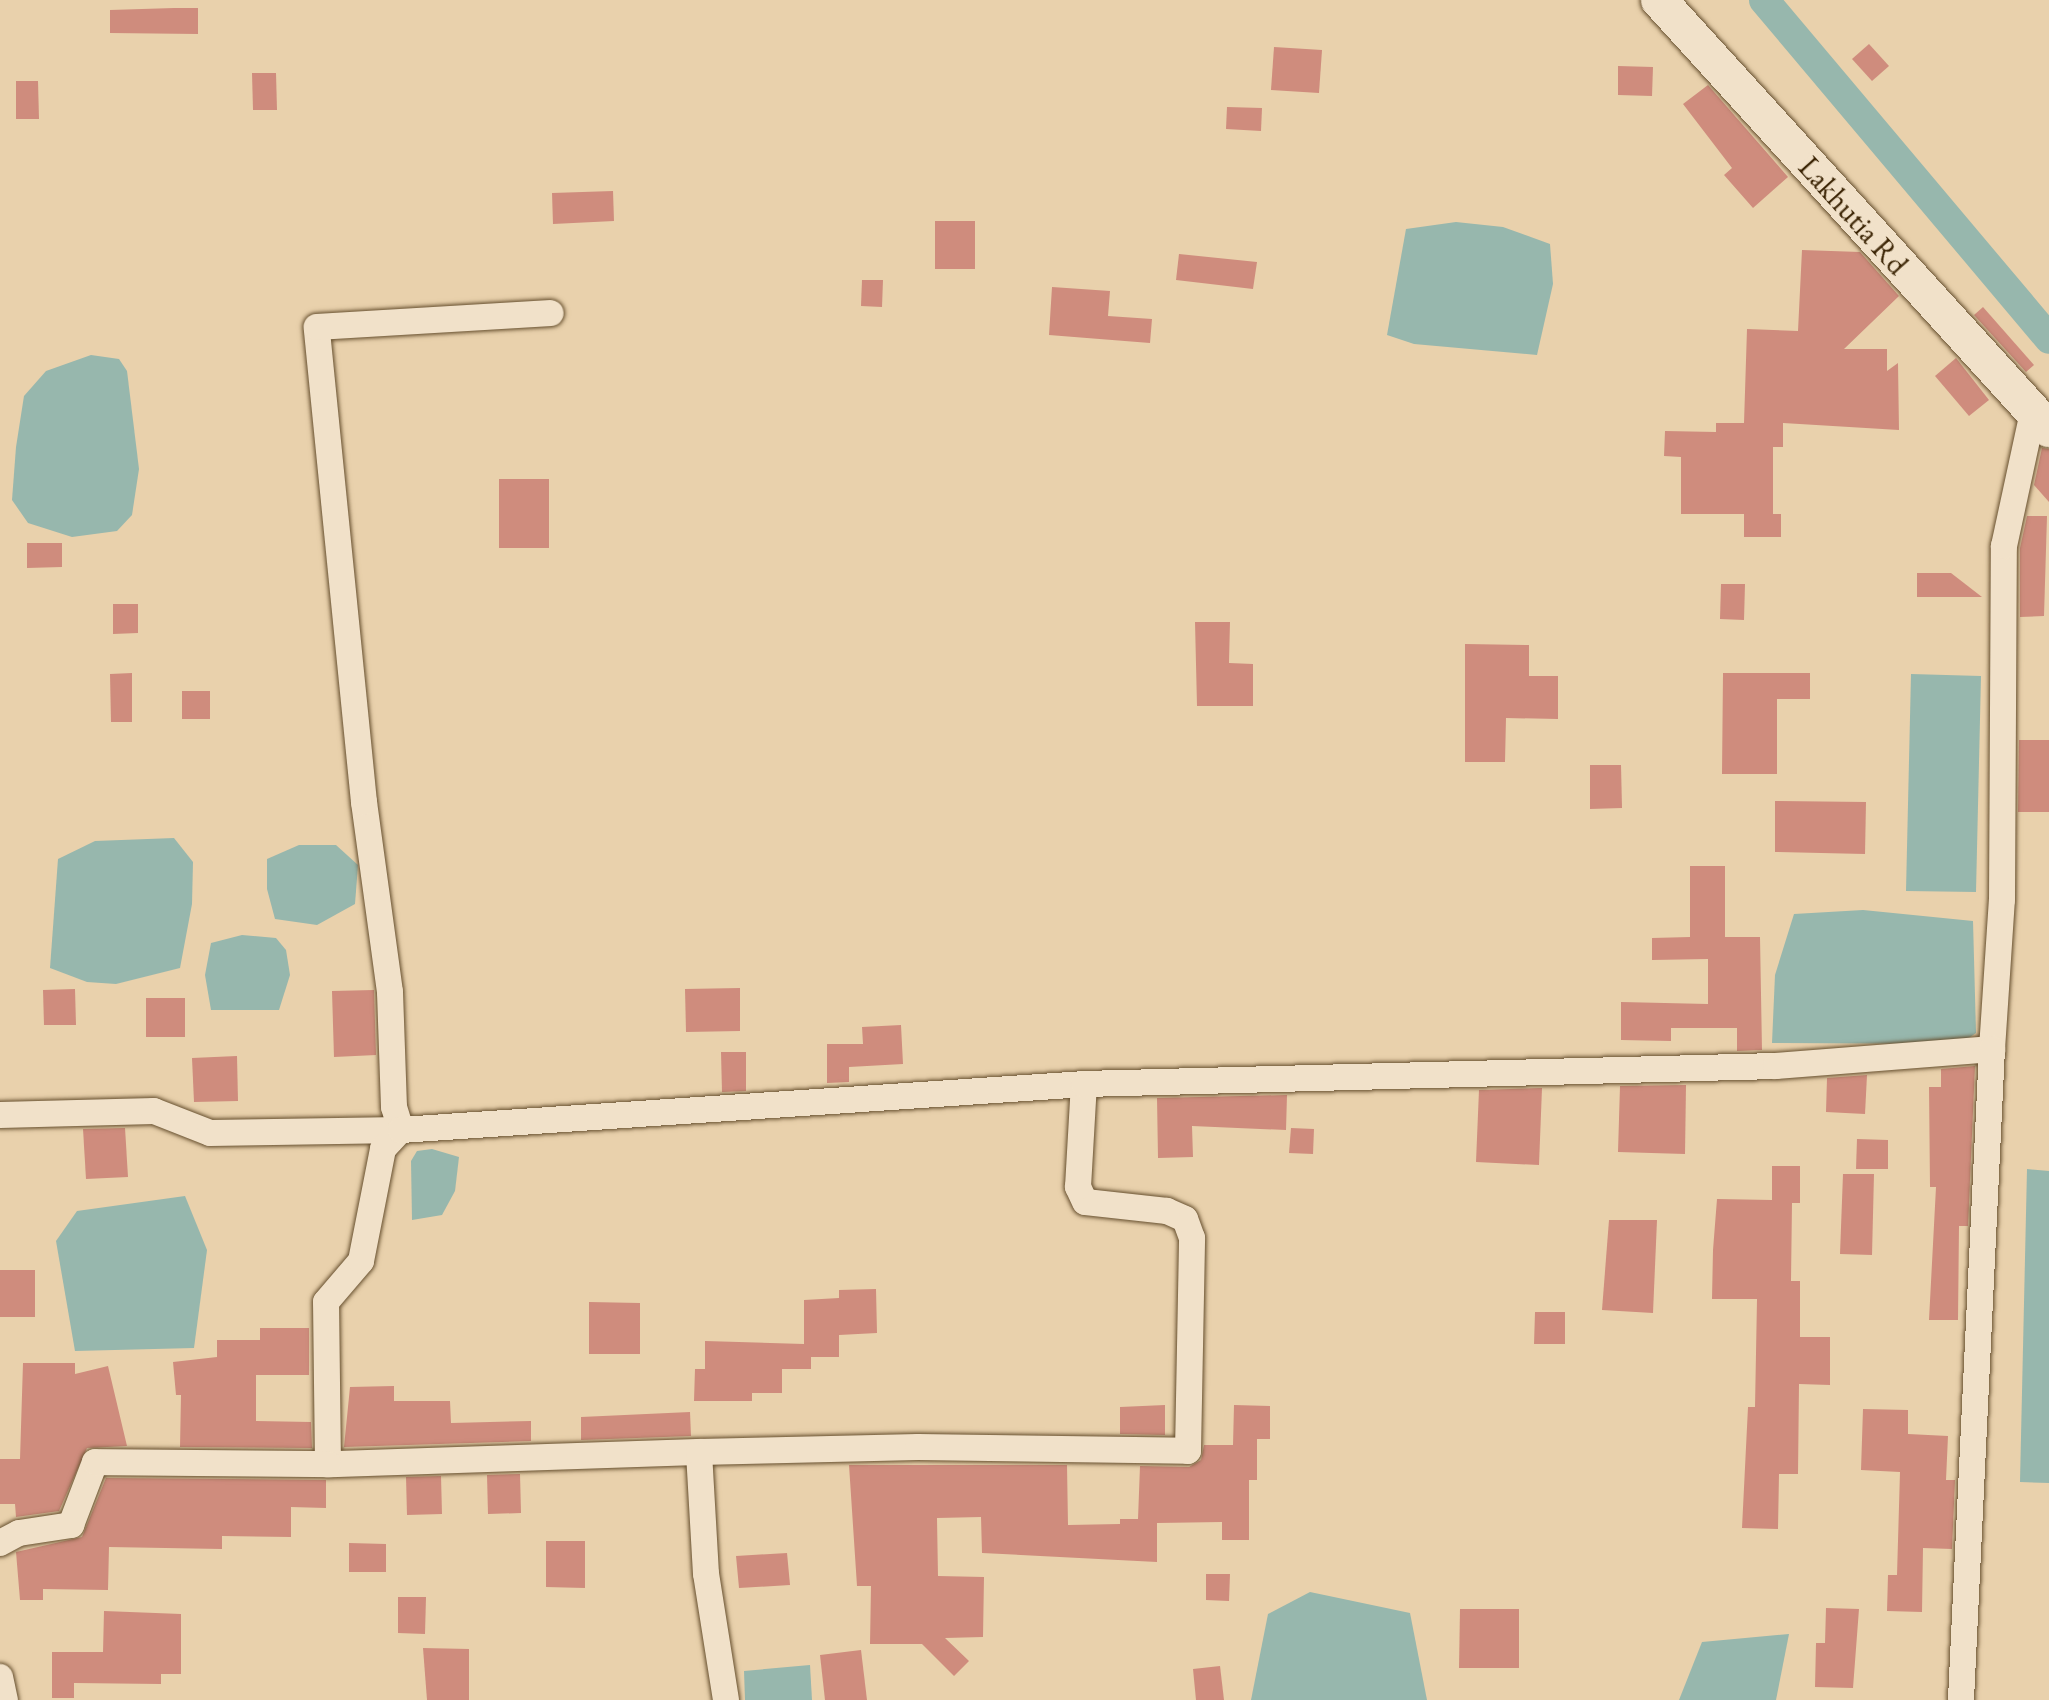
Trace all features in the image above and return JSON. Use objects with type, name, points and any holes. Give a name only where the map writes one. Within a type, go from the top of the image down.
[{"type":"street","name":"Lakhutia Rd","points":[[1659,0],[2041,420]]},
{"type":"street","points":[[401,1130],[394,1107],[390,992],[364,802],[317,327],[551,313]]},
{"type":"street","points":[[1961,1700],[2002,900],[2004,546],[2041,420]]},
{"type":"street","points":[[0,1115],[154,1111],[210,1133],[401,1130],[1084,1084],[1776,1066],[1992,1049]]},
{"type":"street","points":[[0,1543],[19,1533],[71,1525],[95,1462],[328,1464],[918,1447],[1188,1451],[1192,1238],[1185,1219],[1167,1211],[1085,1202],[1078,1187],[1084,1084]]},
{"type":"street","points":[[328,1464],[326,1302],[361,1261],[383,1149],[401,1130]]},
{"type":"street","points":[[699,1452],[706,1574],[726,1700]]},
{"type":"street","points":[[0,1677],[5,1700]]},
{"type":"water","points":[[1456,222],[1503,227],[1550,244],[1553,284],[1537,355],[1414,344],[1387,335],[1406,229]]},
{"type":"water","points":[[91,355],[119,359],[127,371],[139,469],[132,515],[117,531],[72,537],[28,523],[12,500],[16,447],[24,396],[46,371]]},
{"type":"water","points":[[1911,674],[1981,676],[1976,892],[1906,891]]},
{"type":"water","points":[[174,838],[193,862],[192,904],[180,968],[116,984],[87,982],[50,968],[58,859],[95,841]]},
{"type":"water","points":[[299,845],[336,845],[358,865],[355,904],[317,925],[275,919],[267,889],[267,859]]},
{"type":"water","points":[[1863,910],[1973,921],[1976,1033],[1960,1044],[1772,1043],[1775,975],[1794,914]]},
{"type":"water","points":[[242,935],[276,938],[286,950],[290,975],[279,1010],[211,1010],[205,975],[211,943]]},
{"type":"water","points":[[432,1149],[459,1157],[455,1191],[442,1215],[412,1220],[411,1161],[417,1151]]},
{"type":"water","points":[[2027,1169],[2049,1171],[2049,1483],[2020,1482]]},
{"type":"water","points":[[185,1196],[207,1250],[194,1348],[75,1351],[56,1241],[77,1211]]},
{"type":"water","points":[[1310,1592],[1410,1613],[1427,1700],[1251,1700],[1268,1614]]},
{"type":"water","points":[[1789,1634],[1776,1700],[1679,1700],[1702,1642]]},
{"type":"water","points":[[810,1665],[812,1700],[745,1700],[744,1671]]},
{"type":"building","points":[[198,8],[198,34],[110,33],[110,10]]},
{"type":"building","points":[[1869,44],[1889,66],[1872,81],[1852,59]]},
{"type":"building","points":[[1274,47],[1322,50],[1319,93],[1271,90]]},
{"type":"building","points":[[1618,66],[1653,67],[1652,96],[1618,95]]},
{"type":"building","points":[[252,73],[276,73],[277,110],[253,110]]},
{"type":"building","points":[[16,81],[38,81],[39,119],[16,119]]},
{"type":"building","points":[[1708,85],[1788,177],[1753,208],[1724,175],[1732,168],[1683,104]]},
{"type":"building","points":[[1227,107],[1262,108],[1261,131],[1226,129]]},
{"type":"building","points":[[613,191],[614,221],[553,224],[552,193]]},
{"type":"building","points":[[935,221],[975,221],[975,269],[935,269]]},
{"type":"building","points":[[1802,250],[1860,252],[1899,296],[1844,349],[1887,349],[1887,371],[1898,363],[1899,430],[1783,423],[1783,447],[1773,447],[1773,514],[1781,514],[1781,537],[1744,537],[1744,514],[1681,514],[1681,457],[1664,456],[1665,431],[1716,432],[1716,423],[1744,423],[1747,329],[1798,331]]},
{"type":"building","points":[[1179,254],[1257,262],[1253,289],[1176,280]]},
{"type":"building","points":[[862,280],[883,280],[882,307],[861,306]]},
{"type":"building","points":[[1052,287],[1110,291],[1108,316],[1152,319],[1150,343],[1049,335]]},
{"type":"building","points":[[1983,307],[2034,365],[2026,372],[1974,315]]},
{"type":"building","points":[[1956,358],[1989,400],[1969,416],[1935,376]]},
{"type":"building","points":[[2042,448],[2049,449],[2049,502],[2034,485]]},
{"type":"building","points":[[499,479],[549,479],[549,548],[499,548]]},
{"type":"building","points":[[2027,516],[2047,516],[2044,616],[2020,617],[2020,548]]},
{"type":"building","points":[[27,543],[62,543],[62,567],[27,568]]},
{"type":"building","points":[[1917,573],[1951,573],[1982,597],[1917,597]]},
{"type":"building","points":[[1721,584],[1745,584],[1744,620],[1720,619]]},
{"type":"building","points":[[113,604],[138,604],[138,633],[113,634]]},
{"type":"building","points":[[1195,622],[1230,622],[1229,663],[1253,664],[1253,706],[1197,706]]},
{"type":"building","points":[[1465,644],[1529,645],[1529,676],[1558,676],[1558,719],[1506,718],[1505,762],[1465,762]]},
{"type":"building","points":[[132,673],[132,722],[111,722],[110,674]]},
{"type":"building","points":[[1723,673],[1810,673],[1810,699],[1777,699],[1777,774],[1722,774]]},
{"type":"building","points":[[182,691],[210,691],[210,719],[182,719]]},
{"type":"building","points":[[2019,740],[2049,740],[2049,812],[2018,812]]},
{"type":"building","points":[[1590,765],[1621,765],[1622,808],[1590,809]]},
{"type":"building","points":[[1775,801],[1866,802],[1865,854],[1775,852]]},
{"type":"building","points":[[1690,866],[1725,866],[1725,937],[1760,937],[1762,1050],[1737,1051],[1737,1028],[1671,1028],[1671,1041],[1621,1040],[1621,1002],[1708,1004],[1708,959],[1652,960],[1652,938],[1690,937]]},
{"type":"building","points":[[740,988],[740,1031],[686,1032],[685,989]]},
{"type":"building","points":[[75,989],[76,1025],[44,1025],[43,990]]},
{"type":"building","points":[[374,990],[376,1055],[334,1057],[332,991]]},
{"type":"building","points":[[146,998],[185,998],[185,1037],[146,1037]]},
{"type":"building","points":[[901,1025],[903,1064],[849,1067],[849,1082],[827,1083],[827,1044],[863,1044],[862,1027]]},
{"type":"building","points":[[721,1052],[746,1052],[746,1091],[722,1092]]},
{"type":"building","points":[[237,1056],[238,1101],[194,1102],[192,1058]]},
{"type":"building","points":[[1975,1066],[1968,1226],[1959,1226],[1958,1320],[1929,1320],[1936,1187],[1930,1187],[1929,1087],[1941,1087],[1941,1069]]},
{"type":"building","points":[[1867,1075],[1865,1114],[1826,1112],[1827,1078]]},
{"type":"building","points":[[1686,1085],[1685,1154],[1618,1152],[1620,1086]]},
{"type":"building","points":[[1542,1088],[1539,1165],[1476,1162],[1479,1090]]},
{"type":"building","points":[[1287,1095],[1286,1130],[1192,1126],[1193,1157],[1158,1158],[1157,1098]]},
{"type":"building","points":[[125,1128],[128,1177],[86,1179],[83,1129]]},
{"type":"building","points":[[1291,1128],[1314,1129],[1313,1154],[1289,1153]]},
{"type":"building","points":[[1857,1139],[1888,1140],[1888,1169],[1856,1169]]},
{"type":"building","points":[[1772,1166],[1800,1166],[1800,1203],[1792,1203],[1791,1281],[1800,1281],[1800,1337],[1830,1337],[1830,1385],[1799,1384],[1798,1474],[1779,1474],[1778,1529],[1742,1528],[1748,1407],[1755,1407],[1757,1299],[1712,1299],[1717,1199],[1772,1200]]},
{"type":"building","points":[[1843,1174],[1874,1174],[1872,1255],[1840,1254]]},
{"type":"building","points":[[1609,1220],[1657,1220],[1653,1313],[1602,1310]]},
{"type":"building","points":[[0,1270],[35,1270],[35,1317],[0,1317]]},
{"type":"building","points":[[876,1289],[877,1333],[839,1335],[839,1357],[811,1357],[811,1369],[782,1369],[782,1393],[752,1393],[752,1401],[694,1401],[695,1369],[705,1369],[705,1341],[804,1344],[804,1300],[839,1298],[839,1290]]},
{"type":"building","points":[[589,1302],[640,1303],[640,1354],[589,1354]]},
{"type":"building","points":[[1535,1312],[1565,1312],[1565,1344],[1534,1344]]},
{"type":"building","points":[[260,1328],[309,1328],[309,1375],[256,1375],[256,1421],[311,1422],[312,1448],[180,1447],[181,1395],[176,1395],[173,1362],[217,1357],[217,1340],[260,1340]]},
{"type":"building","points":[[23,1363],[75,1363],[75,1374],[108,1366],[127,1446],[87,1448],[59,1511],[16,1517],[15,1504],[0,1504],[0,1459],[20,1459]]},
{"type":"building","points":[[394,1386],[394,1401],[450,1401],[451,1423],[531,1421],[531,1441],[344,1447],[350,1387]]},
{"type":"building","points":[[1165,1405],[1165,1435],[1120,1434],[1120,1407]]},
{"type":"building","points":[[1234,1405],[1270,1406],[1270,1439],[1257,1439],[1257,1480],[1249,1480],[1249,1540],[1222,1540],[1222,1522],[1157,1523],[1157,1562],[982,1553],[981,1517],[937,1518],[938,1576],[984,1577],[983,1637],[945,1638],[969,1661],[954,1676],[922,1644],[870,1644],[871,1586],[857,1586],[849,1465],[1067,1465],[1068,1525],[1120,1524],[1120,1519],[1138,1519],[1140,1466],[1189,1467],[1201,1460],[1204,1445],[1233,1445]]},
{"type":"building","points":[[1863,1409],[1908,1410],[1908,1434],[1948,1436],[1946,1480],[1955,1480],[1952,1549],[1923,1548],[1922,1612],[1887,1611],[1888,1575],[1897,1575],[1900,1472],[1861,1470]]},
{"type":"building","points":[[690,1412],[691,1436],[581,1440],[581,1417]]},
{"type":"building","points":[[520,1474],[521,1513],[488,1514],[487,1475]]},
{"type":"building","points":[[441,1476],[442,1514],[407,1515],[406,1477]]},
{"type":"building","points":[[106,1478],[326,1480],[326,1508],[291,1507],[291,1537],[222,1536],[222,1549],[109,1547],[108,1590],[43,1589],[43,1600],[20,1600],[16,1552],[82,1537]]},
{"type":"building","points":[[546,1541],[585,1541],[585,1588],[546,1587]]},
{"type":"building","points":[[349,1543],[386,1544],[386,1572],[349,1572]]},
{"type":"building","points":[[787,1553],[790,1585],[739,1588],[736,1556]]},
{"type":"building","points":[[1206,1574],[1230,1574],[1229,1601],[1206,1600]]},
{"type":"building","points":[[398,1597],[426,1597],[425,1634],[398,1633]]},
{"type":"building","points":[[1826,1608],[1859,1609],[1853,1688],[1815,1687],[1816,1643],[1825,1643]]},
{"type":"building","points":[[1460,1609],[1519,1609],[1519,1668],[1459,1668]]},
{"type":"building","points":[[104,1611],[181,1614],[181,1674],[161,1674],[161,1684],[74,1683],[74,1698],[52,1698],[52,1652],[103,1652]]},
{"type":"building","points":[[423,1648],[469,1649],[469,1700],[427,1700]]},
{"type":"building","points":[[861,1650],[867,1700],[825,1700],[820,1655]]},
{"type":"building","points":[[1220,1666],[1224,1700],[1196,1700],[1193,1669]]},
{"type":"waterway","points":[[1764,0],[2049,339]]}]
